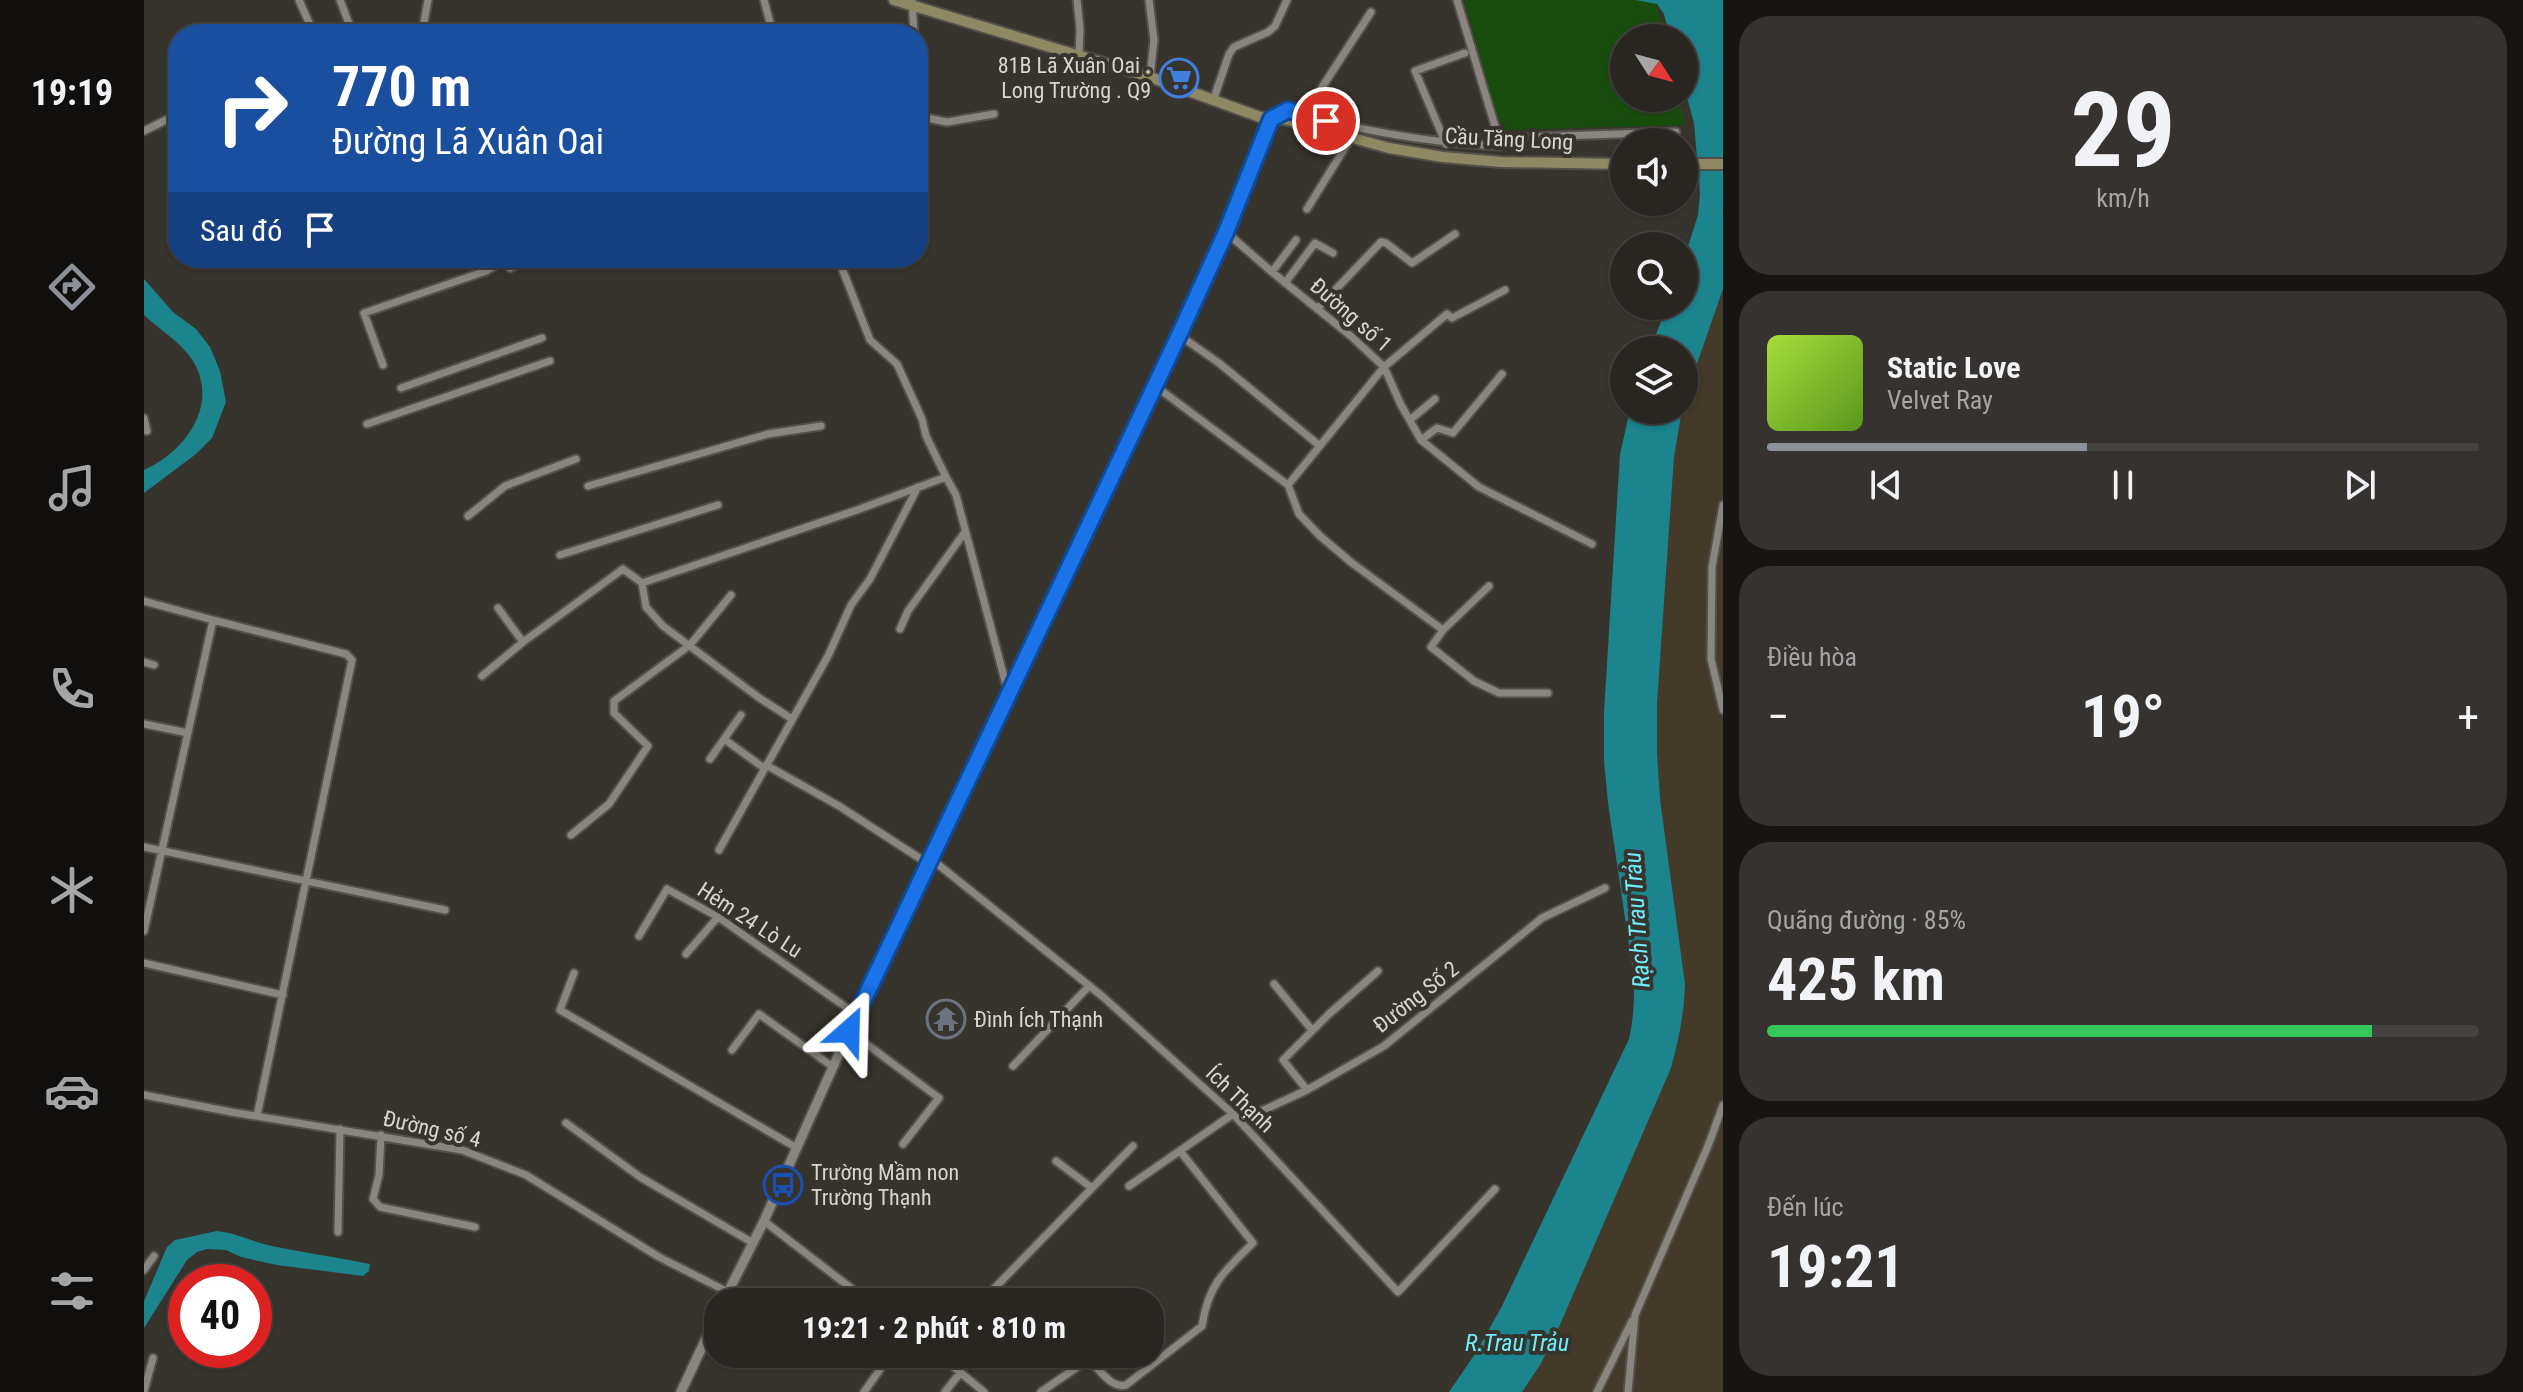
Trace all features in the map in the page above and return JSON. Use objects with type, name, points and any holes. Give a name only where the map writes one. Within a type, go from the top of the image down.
[{"type":"main road","name":"Cầu Tăng Long","points":[[894,0],[1150,77],[1271,119],[1284,119],[1392,148],[1443,157],[1501,162],[1610,164]]},
{"type":"main road","points":[[1698,164],[1723,164]]},
{"type":"street","points":[[299,0],[310,24]]},
{"type":"street","points":[[340,0],[349,24]]},
{"type":"street","points":[[424,24],[428,0]]},
{"type":"street","points":[[764,0],[770,24]]},
{"type":"street","points":[[1077,0],[1079,56]]},
{"type":"street","points":[[1149,0],[1154,40],[1150,77]]},
{"type":"street","points":[[1213,101],[1234,47],[1275,26],[1287,0]]},
{"type":"street","points":[[1457,0],[1500,142]]},
{"type":"street","points":[[911,3],[913,24]]},
{"type":"street","points":[[1304,115],[1371,12]]},
{"type":"street","points":[[1446,144],[1415,71],[1465,53]]},
{"type":"street","points":[[730,1288],[764,1221],[928,860],[1179,335],[1226,232],[1271,119],[1288,110],[1370,132],[1446,144],[1610,136]]},
{"type":"street","points":[[928,119],[947,122],[994,114]]},
{"type":"street","points":[[144,131],[168,119]]},
{"type":"street","points":[[1307,209],[1351,138]]},
{"type":"street","name":"Đường số 1","points":[[1226,232],[1384,367],[1421,440],[1479,487],[1592,544]]},
{"type":"street","points":[[1317,309],[1381,242],[1412,263],[1455,234]]},
{"type":"street","points":[[1272,272],[1296,240]]},
{"type":"street","points":[[1285,283],[1315,243],[1333,253]]},
{"type":"street","points":[[383,365],[364,313],[490,268]]},
{"type":"street","points":[[842,268],[870,340],[897,364],[922,419],[926,436],[956,495],[1009,696]]},
{"type":"street","points":[[1288,485],[1384,367],[1447,314],[1452,318],[1505,290]]},
{"type":"street","points":[[1179,335],[1219,363],[1320,446]]},
{"type":"street","points":[[401,388],[542,338]]},
{"type":"street","points":[[367,424],[550,361]]},
{"type":"street","points":[[1421,440],[1437,428],[1453,433],[1502,374]]},
{"type":"street","points":[[1154,385],[1288,485],[1299,514],[1320,536],[1443,630]]},
{"type":"street","points":[[1410,420],[1435,399]]},
{"type":"street","points":[[144,418],[147,431]]},
{"type":"street","points":[[588,486],[768,434],[821,426]]},
{"type":"street","points":[[468,516],[505,486],[576,459]]},
{"type":"street","points":[[642,583],[946,477]]},
{"type":"street","points":[[719,850],[918,487]]},
{"type":"street","points":[[560,555],[718,505]]},
{"type":"street","points":[[1723,505],[1712,567],[1711,659],[1723,710]]},
{"type":"street","points":[[900,629],[908,611],[965,532]]},
{"type":"street","points":[[482,676],[623,569],[642,583],[646,607],[663,626],[792,719]]},
{"type":"street","points":[[1489,586],[1443,630],[1431,647],[1474,681],[1499,693],[1548,693]]},
{"type":"street","points":[[571,835],[609,804],[648,746],[614,713],[614,701],[690,645],[731,595]]},
{"type":"street","points":[[144,601],[346,654],[352,660],[257,1116]]},
{"type":"street","points":[[498,608],[523,642]]},
{"type":"street","points":[[144,931],[213,620]]},
{"type":"street","points":[[144,662],[154,665]]},
{"type":"street","points":[[710,759],[741,715]]},
{"type":"street","points":[[144,724],[188,733]]},
{"type":"street","name":"Ích Thạnh","points":[[724,739],[928,860],[1089,986],[1233,1114],[1398,1292],[1495,1189]]},
{"type":"street","points":[[144,847],[445,910]]},
{"type":"street","name":"Đường Số 2","points":[[1240,1121],[1307,1090],[1384,1046],[1542,918],[1605,888]]},
{"type":"street","name":"Hẻm 24 Lò Lu","points":[[639,936],[667,889],[718,917],[857,1015]]},
{"type":"street","points":[[686,954],[718,917]]},
{"type":"street","points":[[144,963],[283,995]]},
{"type":"street","points":[[1307,1090],[1283,1060],[1378,971]]},
{"type":"street","points":[[574,973],[560,1010],[797,1148]]},
{"type":"street","points":[[1274,984],[1312,1030]]},
{"type":"street","points":[[1013,1066],[1089,986]]},
{"type":"street","points":[[732,1050],[759,1014],[833,1067]]},
{"type":"street","points":[[849,1031],[939,1098],[903,1144]]},
{"type":"street","name":"Đường số 4","points":[[144,1095],[462,1150],[526,1175],[659,1257],[720,1288]]},
{"type":"street","points":[[1597,1392],[1635,1315],[1723,1105]]},
{"type":"street","points":[[1129,1186],[1233,1114]]},
{"type":"street","points":[[566,1123],[640,1177],[753,1243]]},
{"type":"street","points":[[338,1232],[340,1129]]},
{"type":"street","points":[[381,1135],[379,1175],[373,1199],[380,1207],[475,1227]]},
{"type":"street","points":[[995,1288],[1133,1146]]},
{"type":"street","points":[[1041,1392],[1086,1361],[1091,1362],[1114,1384],[1126,1385],[1202,1326],[1217,1280],[1253,1243],[1180,1151]]},
{"type":"street","points":[[1056,1161],[1092,1188]]},
{"type":"street","points":[[764,1221],[851,1288]]},
{"type":"street","points":[[144,1270],[154,1256]]},
{"type":"street","points":[[1628,1392],[1635,1315]]},
{"type":"street","points":[[681,1392],[704,1343]]},
{"type":"street","points":[[144,1391],[153,1358]]},
{"type":"street","points":[[864,1392],[881,1368]]},
{"type":"street","points":[[954,1368],[984,1392]]},
{"type":"street","points":[[945,1392],[960,1373]]},
{"type":"shaded area","points":[[1723,289],[1723,1392],[1522,1392],[1556,1334],[1671,1068],[1679,1040],[1685,984],[1660,799],[1657,704],[1674,457],[1679,424],[1698,424],[1698,359]]},
{"type":"green space","points":[[1464,0],[1635,0],[1657,4],[1662,24],[1610,24],[1610,112],[1682,112],[1685,125],[1506,130],[1496,113]]},
{"type":"water","points":[[1635,0],[1723,0],[1723,289],[1698,361],[1698,336],[1655,336],[1662,320],[1698,320],[1698,232],[1693,232],[1700,193],[1698,128],[1694,128],[1691,112],[1698,112],[1698,24],[1666,24],[1657,4]]},
{"type":"water","points":[[144,279],[173,312],[196,329],[210,347],[220,371],[226,402],[212,438],[144,493],[144,470],[172,452],[194,426],[202,394],[200,378],[188,354],[144,315]]},
{"type":"water","name":"R.Trau Trảu","points":[[1627,424],[1680,424],[1674,457],[1657,704],[1657,752],[1660,799],[1685,984],[1681,1027],[1671,1068],[1540,1365],[1522,1392],[1449,1392],[1502,1306],[1631,1031],[1633,972],[1604,761],[1604,712],[1620,454]]},
{"type":"water","points":[[217,1231],[272,1246],[370,1264],[369,1271],[363,1276],[277,1265],[241,1257],[226,1250],[207,1249],[197,1252],[184,1264],[168,1264],[168,1290],[144,1328],[144,1301],[167,1247],[175,1240]]},
{"type":"place","name":"81B Lã Xuân Oai . Long Trường . Q9","points":[[1179,78]]},
{"type":"place","name":"Đình Ích Thạnh","points":[[946,1019]]},
{"type":"place","name":"Trường Mầm non Trường Thạnh","points":[[783,1185]]},
{"type":"route","points":[[849,1031],[1179,335],[1226,232],[1271,119],[1288,110],[1326,121]]},
{"type":"water label","name":"Rạch Trau Trảu","points":[[1637,920]]}]
